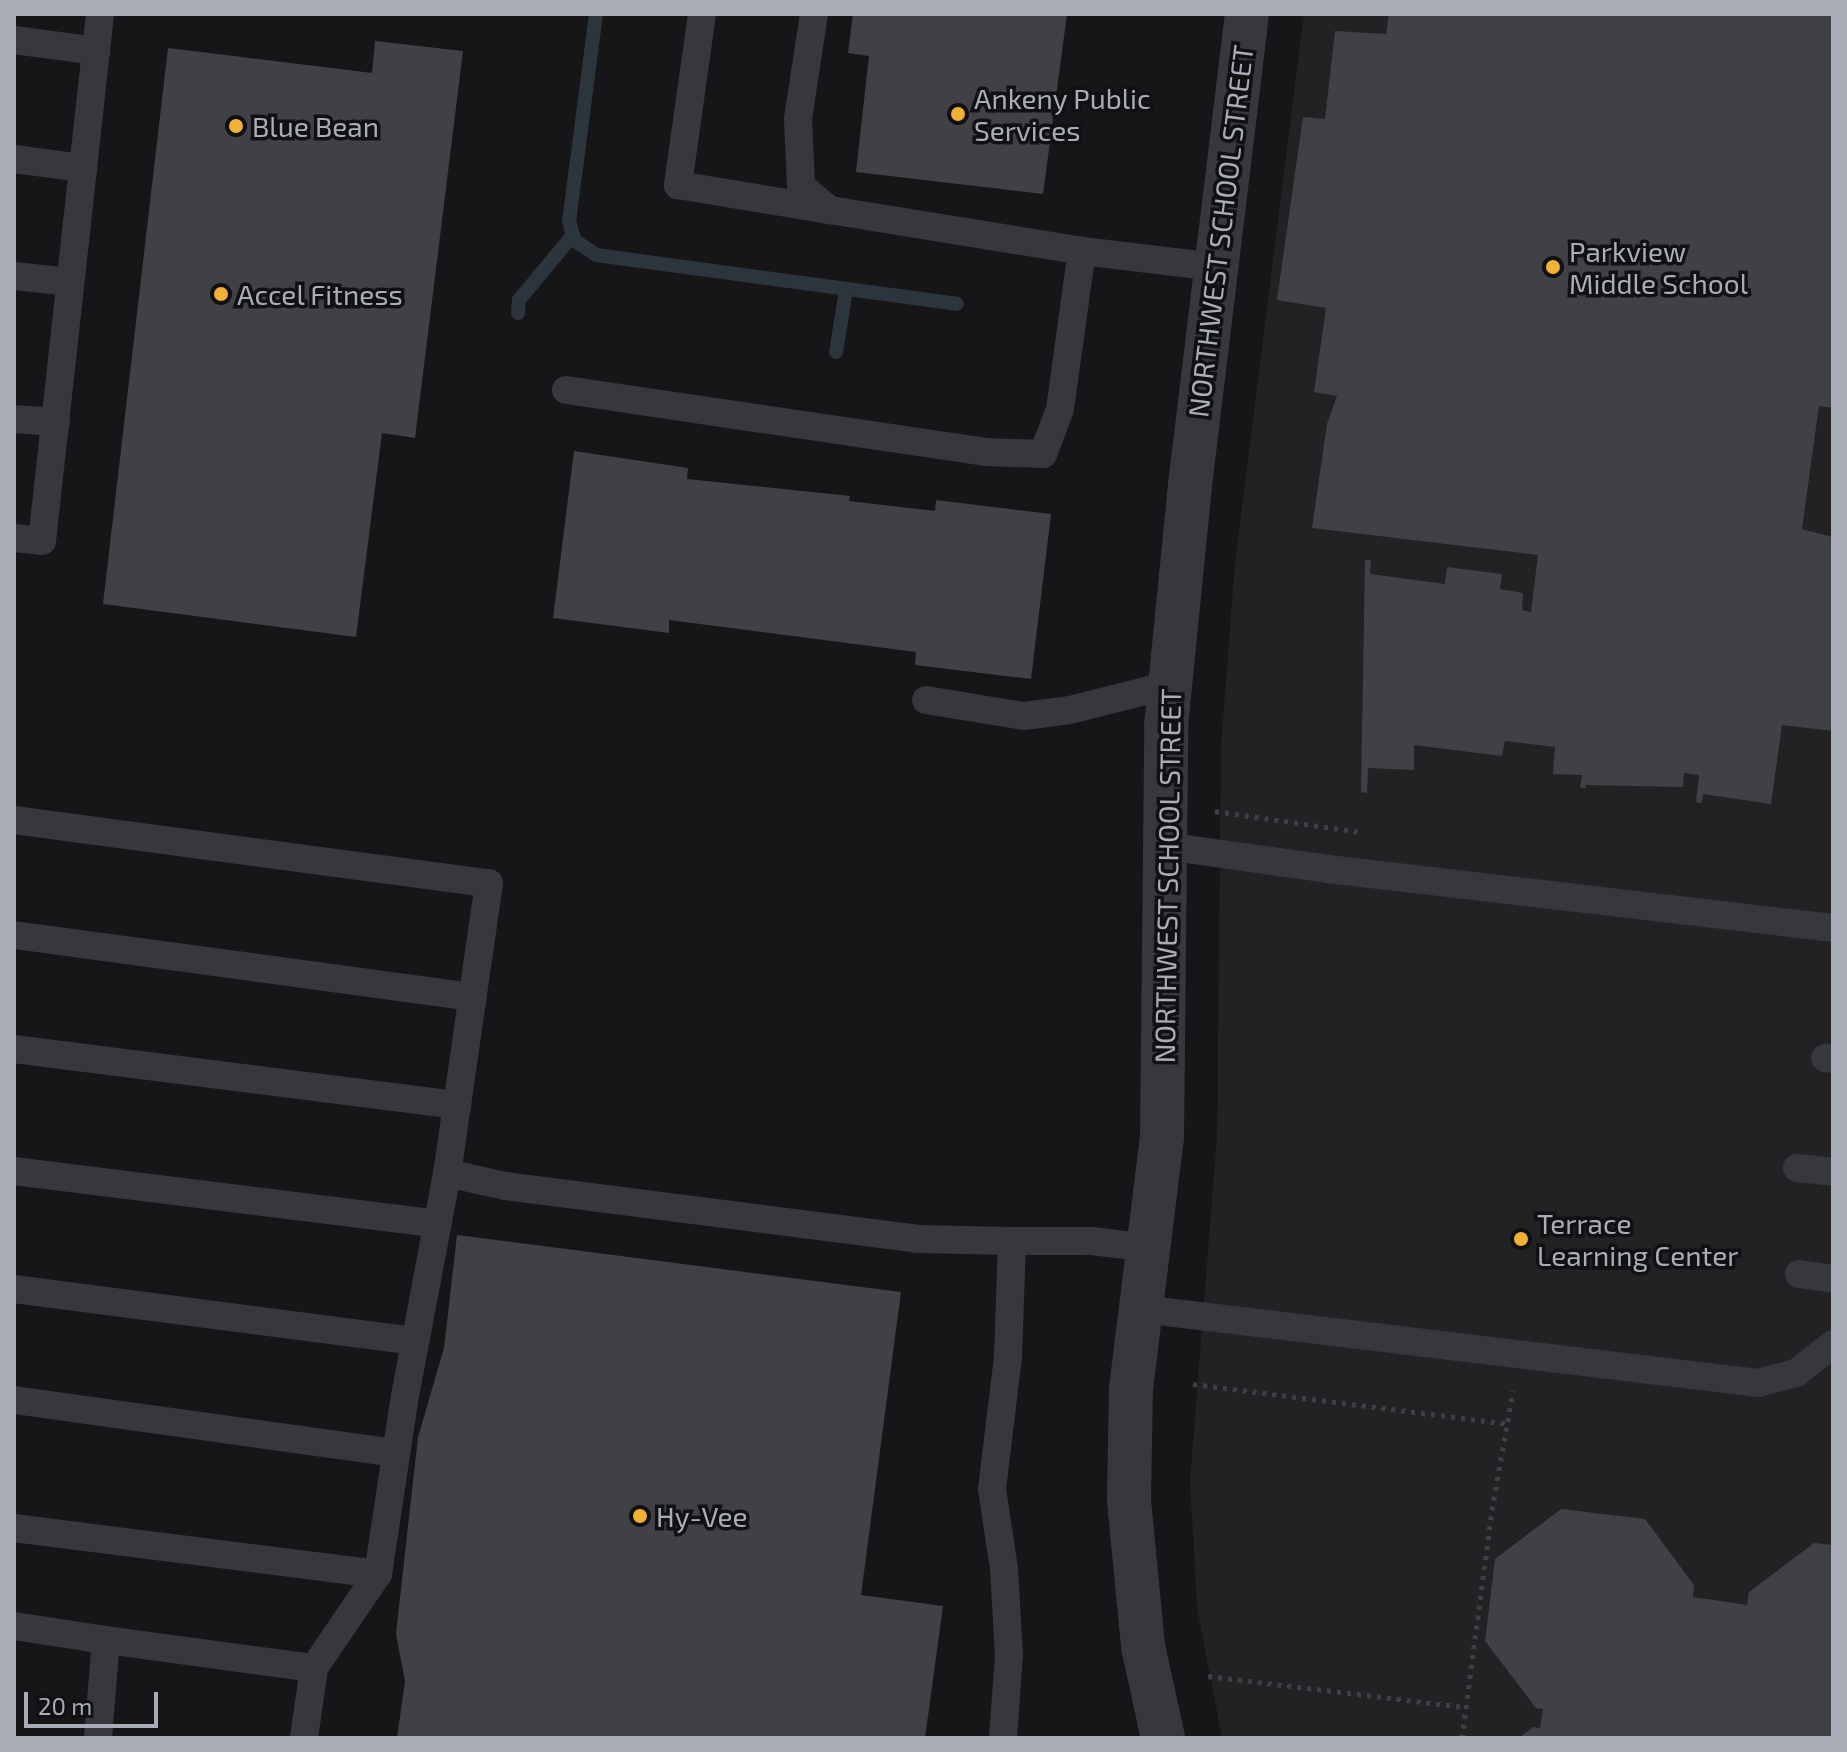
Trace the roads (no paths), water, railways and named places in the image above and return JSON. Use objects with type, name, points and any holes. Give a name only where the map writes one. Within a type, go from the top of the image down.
[{"type":"street","name":"NORTHWEST SCHOOL STREET","points":[[1163,1738],[1143,1646],[1129,1500],[1131,1389],[1162,1138],[1169,685],[1247,14]]},
{"type":"lane","points":[[14,538],[42,541],[100,14]]},
{"type":"lane","points":[[702,14],[678,185],[1082,251],[1216,267]]},
{"type":"lane","points":[[814,14],[798,119],[801,186],[830,210]]},
{"type":"lane","points":[[14,40],[96,51]]},
{"type":"lane","points":[[14,159],[83,168]]},
{"type":"lane","points":[[566,390],[985,452],[1043,454],[1060,409],[1082,251]]},
{"type":"lane","points":[[14,276],[70,282]]},
{"type":"lane","points":[[14,419],[56,422]]},
{"type":"lane","points":[[926,700],[1024,716],[1070,710],[1169,685]]},
{"type":"lane","points":[[14,820],[489,883],[447,1173],[414,1341],[378,1574],[314,1668],[304,1738]]},
{"type":"lane","points":[[1165,846],[1327,882],[1833,928]]},
{"type":"lane","points":[[14,935],[473,997]]},
{"type":"lane","points":[[14,1049],[457,1105]]},
{"type":"lane","points":[[1797,1168],[1833,1172]]},
{"type":"lane","points":[[14,1171],[437,1224]]},
{"type":"lane","points":[[447,1173],[505,1186],[917,1239],[1092,1241],[1148,1248]]},
{"type":"lane","points":[[1003,1738],[1009,1655],[1004,1569],[992,1489],[1008,1356],[1012,1241]]},
{"type":"lane","points":[[1799,1274],[1833,1279]]},
{"type":"lane","points":[[14,1289],[414,1341]]},
{"type":"lane","points":[[1141,1309],[1758,1383],[1796,1373],[1830,1353]]},
{"type":"lane","points":[[14,1400],[396,1453]]},
{"type":"lane","points":[[14,1528],[378,1574]]},
{"type":"lane","points":[[14,1626],[314,1668]]},
{"type":"lane","points":[[98,1738],[106,1640]]},
{"type":"waterway","points":[[596,14],[569,221],[574,240],[596,255],[957,304]]},
{"type":"waterway","points":[[518,313],[519,300],[573,235]]},
{"type":"waterway","points":[[836,352],[846,290]]},
{"type":"place","name":"Ankeny Public Services","points":[[958,114]]},
{"type":"place","name":"Blue Bean","points":[[236,126]]},
{"type":"place","name":"Parkview Middle School","points":[[1553,267]]},
{"type":"place","name":"Accel Fitness","points":[[221,294]]},
{"type":"place","name":"Terrace Learning Center","points":[[1521,1239]]},
{"type":"place","name":"Hy-Vee","points":[[640,1516]]}]
